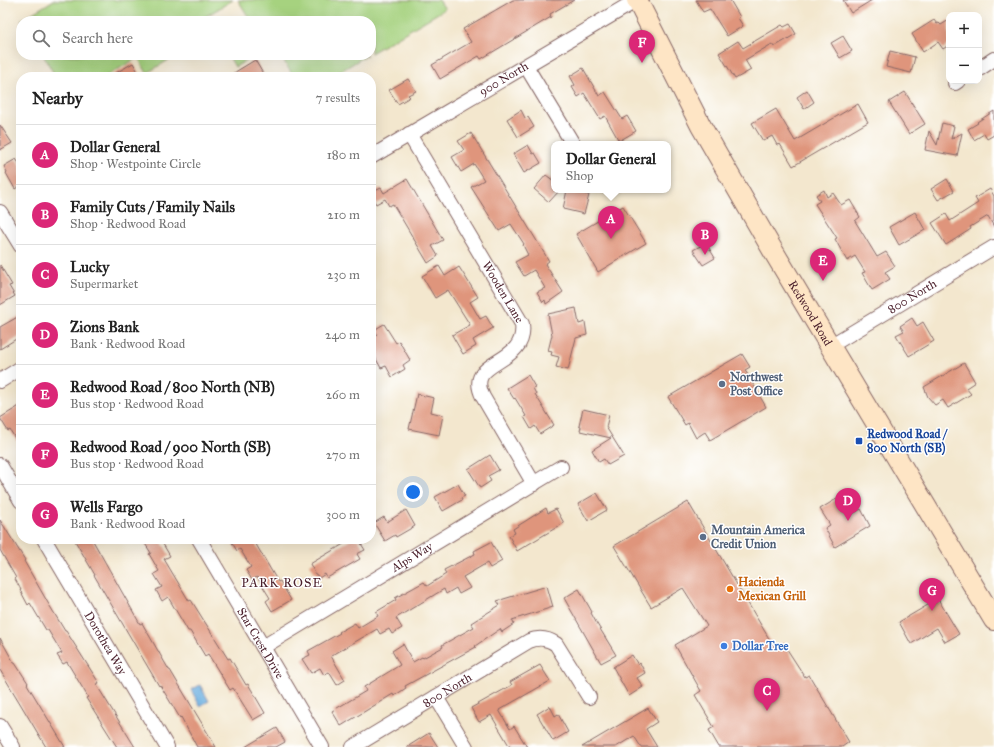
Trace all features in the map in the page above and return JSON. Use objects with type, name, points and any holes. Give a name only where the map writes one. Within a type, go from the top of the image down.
[{"type":"main road","name":"Redwood Road","points":[[637,0],[701,126],[772,249],[994,620]]},
{"type":"street","name":"900 North","points":[[376,154],[637,0]]},
{"type":"street","points":[[982,66],[994,59]]},
{"type":"street","points":[[526,66],[571,141]]},
{"type":"street","name":"Wooden Lane","points":[[409,134],[522,324],[522,337],[516,349],[485,370],[479,386],[483,397],[534,484]]},
{"type":"street","points":[[0,212],[16,238]]},
{"type":"street","name":"800 North","points":[[830,346],[994,247]]},
{"type":"street","points":[[0,381],[16,371]]},
{"type":"street","points":[[0,465],[16,492]]},
{"type":"street","name":"Alps Way","points":[[263,647],[561,467]]},
{"type":"street","name":"Dorothea Way","points":[[47,544],[167,747]]},
{"type":"street","name":"Star Crest Drive","points":[[202,544],[322,747]]},
{"type":"street","name":"800 North","points":[[353,747],[529,641],[539,638],[550,640],[556,644],[589,697]]},
{"type":"street","points":[[436,697],[466,747]]},
{"type":"street","points":[[0,726],[12,747]]},
{"type":"green space","points":[[54,0],[233,0],[206,16],[28,16]]},
{"type":"green space","points":[[238,0],[439,0],[445,9],[376,50],[376,16],[248,16]]},
{"type":"green space","points":[[46,60],[134,60],[113,72],[53,72]]},
{"type":"green space","points":[[140,60],[169,60],[149,72],[146,72]]},
{"type":"green space","points":[[231,60],[247,60],[235,67]]},
{"type":"green space","points":[[283,60],[359,60],[339,72],[291,72]]},
{"type":"water","points":[[200,685],[209,701],[200,706],[191,690]]},
{"type":"building","points":[[513,0],[574,0],[550,14],[551,17],[481,59],[479,56],[440,79],[432,65],[471,42],[463,29]]},
{"type":"building","points":[[696,0],[730,0],[740,17],[738,18],[743,26],[727,36],[710,9],[703,12]]},
{"type":"building","points":[[843,0],[872,0],[851,13]]},
{"type":"building","points":[[934,20],[937,24],[939,23],[941,25],[946,22],[946,47],[943,49],[938,42],[923,52],[912,34]]},
{"type":"building","points":[[790,24],[796,34],[774,47],[772,44],[745,60],[751,70],[735,79],[719,53],[738,41],[743,48],[782,25],[784,27]]},
{"type":"building","points":[[843,36],[852,51],[840,58],[831,43]]},
{"type":"building","points":[[890,51],[915,57],[911,73],[886,67]]},
{"type":"building","points":[[255,60],[262,72],[235,72]]},
{"type":"building","points":[[133,63],[138,72],[118,72]]},
{"type":"building","points":[[583,68],[599,96],[605,92],[622,119],[627,116],[636,131],[619,141],[605,116],[600,119],[584,93],[578,97],[572,87],[575,85],[570,76]]},
{"type":"building","points":[[408,79],[416,91],[408,95],[410,97],[398,104],[389,90]]},
{"type":"building","points":[[807,90],[814,102],[804,109],[797,97]]},
{"type":"building","points":[[905,92],[925,124],[909,134],[889,102]]},
{"type":"building","points":[[858,104],[868,122],[793,166],[780,144],[777,145],[772,136],[763,141],[752,123],[776,109],[795,141]]},
{"type":"building","points":[[521,110],[525,118],[528,117],[534,127],[518,137],[507,119]]},
{"type":"building","points":[[994,111],[994,135],[987,139],[984,134],[974,140],[968,129]]},
{"type":"building","points":[[942,123],[954,126],[951,139],[962,133],[957,156],[925,150],[929,131],[937,145]]},
{"type":"building","points":[[0,125],[12,143],[0,150]]},
{"type":"building","points":[[471,133],[549,261],[545,264],[563,292],[546,304],[545,300],[543,302],[537,292],[545,288],[534,270],[524,276],[515,262],[528,255],[523,245],[524,244],[511,224],[499,231],[471,187],[484,180],[474,164],[461,172],[452,157],[464,150],[458,141]]},
{"type":"building","points":[[528,145],[533,154],[535,153],[541,163],[524,173],[513,154]]},
{"type":"building","points":[[16,159],[15,189],[6,173],[7,172],[4,166]]},
{"type":"building","points":[[546,175],[551,179],[551,193],[557,193],[549,202],[534,189]]},
{"type":"building","points":[[407,179],[443,240],[432,246],[438,256],[428,263],[393,204],[389,206],[385,199],[376,204],[376,190],[381,188],[384,193]]},
{"type":"building","points":[[947,179],[954,191],[938,200],[931,189]]},
{"type":"building","points":[[990,189],[994,196],[994,227],[988,216],[946,245],[932,223],[946,214],[950,221],[978,203],[975,198]]},
{"type":"building","points":[[824,190],[827,197],[833,193],[841,205],[850,200],[860,217],[855,221],[877,257],[886,252],[895,266],[885,272],[890,279],[872,290],[862,273],[865,272],[855,256],[847,261],[835,239],[837,238],[815,204],[820,201],[816,195]]},
{"type":"building","points":[[566,193],[580,193],[589,195],[584,214],[563,209]]},
{"type":"building","points":[[623,206],[646,243],[598,272],[576,234]]},
{"type":"building","points":[[915,212],[925,230],[899,245],[889,227]]},
{"type":"building","points":[[706,243],[715,258],[703,265],[693,250]]},
{"type":"building","points":[[0,265],[12,285],[9,286],[15,296],[0,305]]},
{"type":"building","points":[[439,266],[445,276],[459,267],[478,297],[470,302],[480,319],[486,316],[493,328],[473,340],[476,346],[463,354],[452,335],[470,325],[448,290],[435,298],[422,276]]},
{"type":"building","points":[[576,308],[579,324],[585,322],[587,335],[576,338],[568,370],[556,367],[559,357],[551,355],[552,352],[548,351],[552,335],[548,314]]},
{"type":"building","points":[[16,318],[16,339],[0,349],[0,327]]},
{"type":"building","points":[[912,318],[917,326],[923,322],[934,341],[909,356],[896,335],[904,331],[900,326]]},
{"type":"building","points":[[384,324],[396,343],[399,341],[410,360],[403,365],[405,369],[392,377],[386,366],[381,368],[376,359],[376,329]]},
{"type":"building","name":"Northwest Post Office","points":[[742,354],[750,367],[745,370],[766,407],[710,440],[705,432],[696,438],[688,423],[685,425],[668,397]]},
{"type":"building","points":[[964,363],[975,382],[966,388],[971,394],[948,408],[943,400],[935,405],[928,397],[924,387]]},
{"type":"building","points":[[528,375],[535,387],[533,388],[535,394],[554,425],[540,434],[535,426],[531,429],[524,417],[526,416],[507,388]]},
{"type":"building","points":[[417,394],[434,398],[431,412],[443,415],[439,435],[409,429]]},
{"type":"building","points":[[16,408],[16,440],[10,430],[8,431],[0,418]]},
{"type":"building","points":[[583,409],[609,415],[606,427],[624,456],[608,465],[604,459],[599,462],[592,450],[611,438],[580,431],[581,427],[579,426]]},
{"type":"building","points":[[490,455],[499,470],[488,476],[491,481],[480,488],[468,469]]},
{"type":"building","points":[[458,484],[465,496],[461,498],[462,500],[443,511],[435,497]]},
{"type":"building","points":[[597,493],[607,510],[588,521],[578,504]]},
{"type":"building","points":[[838,498],[849,516],[861,509],[870,526],[835,547],[825,528],[830,525],[820,509]]},
{"type":"building","points":[[688,502],[774,647],[783,643],[805,677],[809,675],[849,742],[842,747],[719,747],[709,730],[714,727],[695,695],[701,691],[675,645],[707,626],[683,588],[651,607],[614,546]]},
{"type":"building","points":[[546,508],[548,513],[556,509],[564,523],[517,551],[509,536],[515,533],[513,529]]},
{"type":"building","points":[[406,510],[415,526],[396,537],[395,535],[385,541],[376,526],[376,522],[384,517],[387,522]]},
{"type":"building","points":[[0,520],[25,560],[24,561],[65,631],[99,683],[96,684],[135,747],[117,747],[86,698],[88,697],[67,662],[63,664],[57,655],[62,653],[30,603],[28,605],[15,579],[16,578],[0,550]]},
{"type":"building","points":[[491,542],[502,561],[490,568],[487,563],[463,577],[470,588],[459,594],[456,588],[446,594],[444,589],[396,618],[402,628],[392,634],[389,629],[380,634],[377,629],[331,656],[345,680],[337,685],[329,672],[324,675],[320,668],[311,673],[302,659],[310,655],[308,651],[355,623],[358,628],[378,616],[376,612],[396,600],[395,598],[424,582],[427,586],[446,574],[444,570],[475,554],[474,551]]},
{"type":"building","points":[[77,544],[95,544],[140,624],[142,623],[216,747],[197,747],[181,717],[180,718],[160,685],[159,686]]},
{"type":"building","points":[[145,544],[163,544],[170,556],[164,559],[189,601],[191,600],[228,659],[230,658],[246,685],[248,684],[265,713],[253,720],[233,688],[230,690],[208,654],[205,656],[168,597],[162,601],[156,590],[162,587],[154,574],[159,571],[149,554],[151,553]]},
{"type":"building","points":[[233,544],[256,544],[278,582],[280,581],[291,600],[272,611],[266,601],[270,598],[257,577],[252,580],[246,570],[251,567],[240,549],[237,551]]},
{"type":"building","points":[[344,544],[361,544],[365,550],[357,554],[360,559],[327,578],[325,574],[319,578],[310,564]]},
{"type":"building","points":[[547,586],[553,607],[512,620],[514,624],[502,632],[500,629],[475,646],[476,647],[405,686],[406,688],[394,696],[393,694],[341,726],[332,711],[366,691],[364,687],[400,665],[392,651],[403,644],[413,662],[422,657],[423,658],[443,647],[442,645],[474,627],[471,623],[500,605],[497,601]]},
{"type":"building","points":[[579,589],[597,624],[616,655],[601,663],[564,598]]},
{"type":"building","points":[[938,599],[959,634],[945,642],[937,628],[911,644],[899,622]]},
{"type":"building","points":[[0,638],[65,747],[46,747],[0,670]]},
{"type":"building","points":[[632,655],[638,665],[640,663],[645,673],[637,678],[643,687],[629,696],[613,667]]},
{"type":"building","points":[[540,665],[550,681],[499,710],[510,729],[514,726],[527,747],[510,747],[491,715],[479,722],[471,708],[512,685],[510,682]]},
{"type":"building","points":[[550,706],[555,716],[558,714],[568,732],[553,741],[537,714]]},
{"type":"building","points":[[648,708],[657,722],[646,729],[657,747],[641,747],[634,736],[616,747],[582,747]]},
{"type":"building","points":[[277,728],[285,742],[276,747],[245,747]]},
{"type":"building","points":[[429,733],[438,747],[407,747]]},
{"type":"place","name":"Redwood Road / 900 North (SB)","points":[[642,63]]},
{"type":"place","name":"Dollar General","points":[[611,239]]},
{"type":"place","name":"Family Cuts / Family Nails","points":[[705,255]]},
{"type":"place","name":"Redwood Road / 800 North (NB)","points":[[823,281]]},
{"type":"place","name":"Northwest Post Office","points":[[722,384]]},
{"type":"place","name":"Redwood Road / 800 North (SB)","points":[[859,441]]},
{"type":"place","name":"Zions Bank","points":[[848,521]]},
{"type":"place","name":"Mountain America Credit Union","points":[[703,537]]},
{"type":"place","name":"Hacienda Mexican Grill","points":[[730,589]]},
{"type":"place","name":"Wells Fargo","points":[[932,611]]},
{"type":"place","name":"Dollar Tree","points":[[724,646]]},
{"type":"place","name":"Lucky","points":[[767,711]]},
{"type":"district","name":"PARK ROSE","points":[[282,582]]}]
